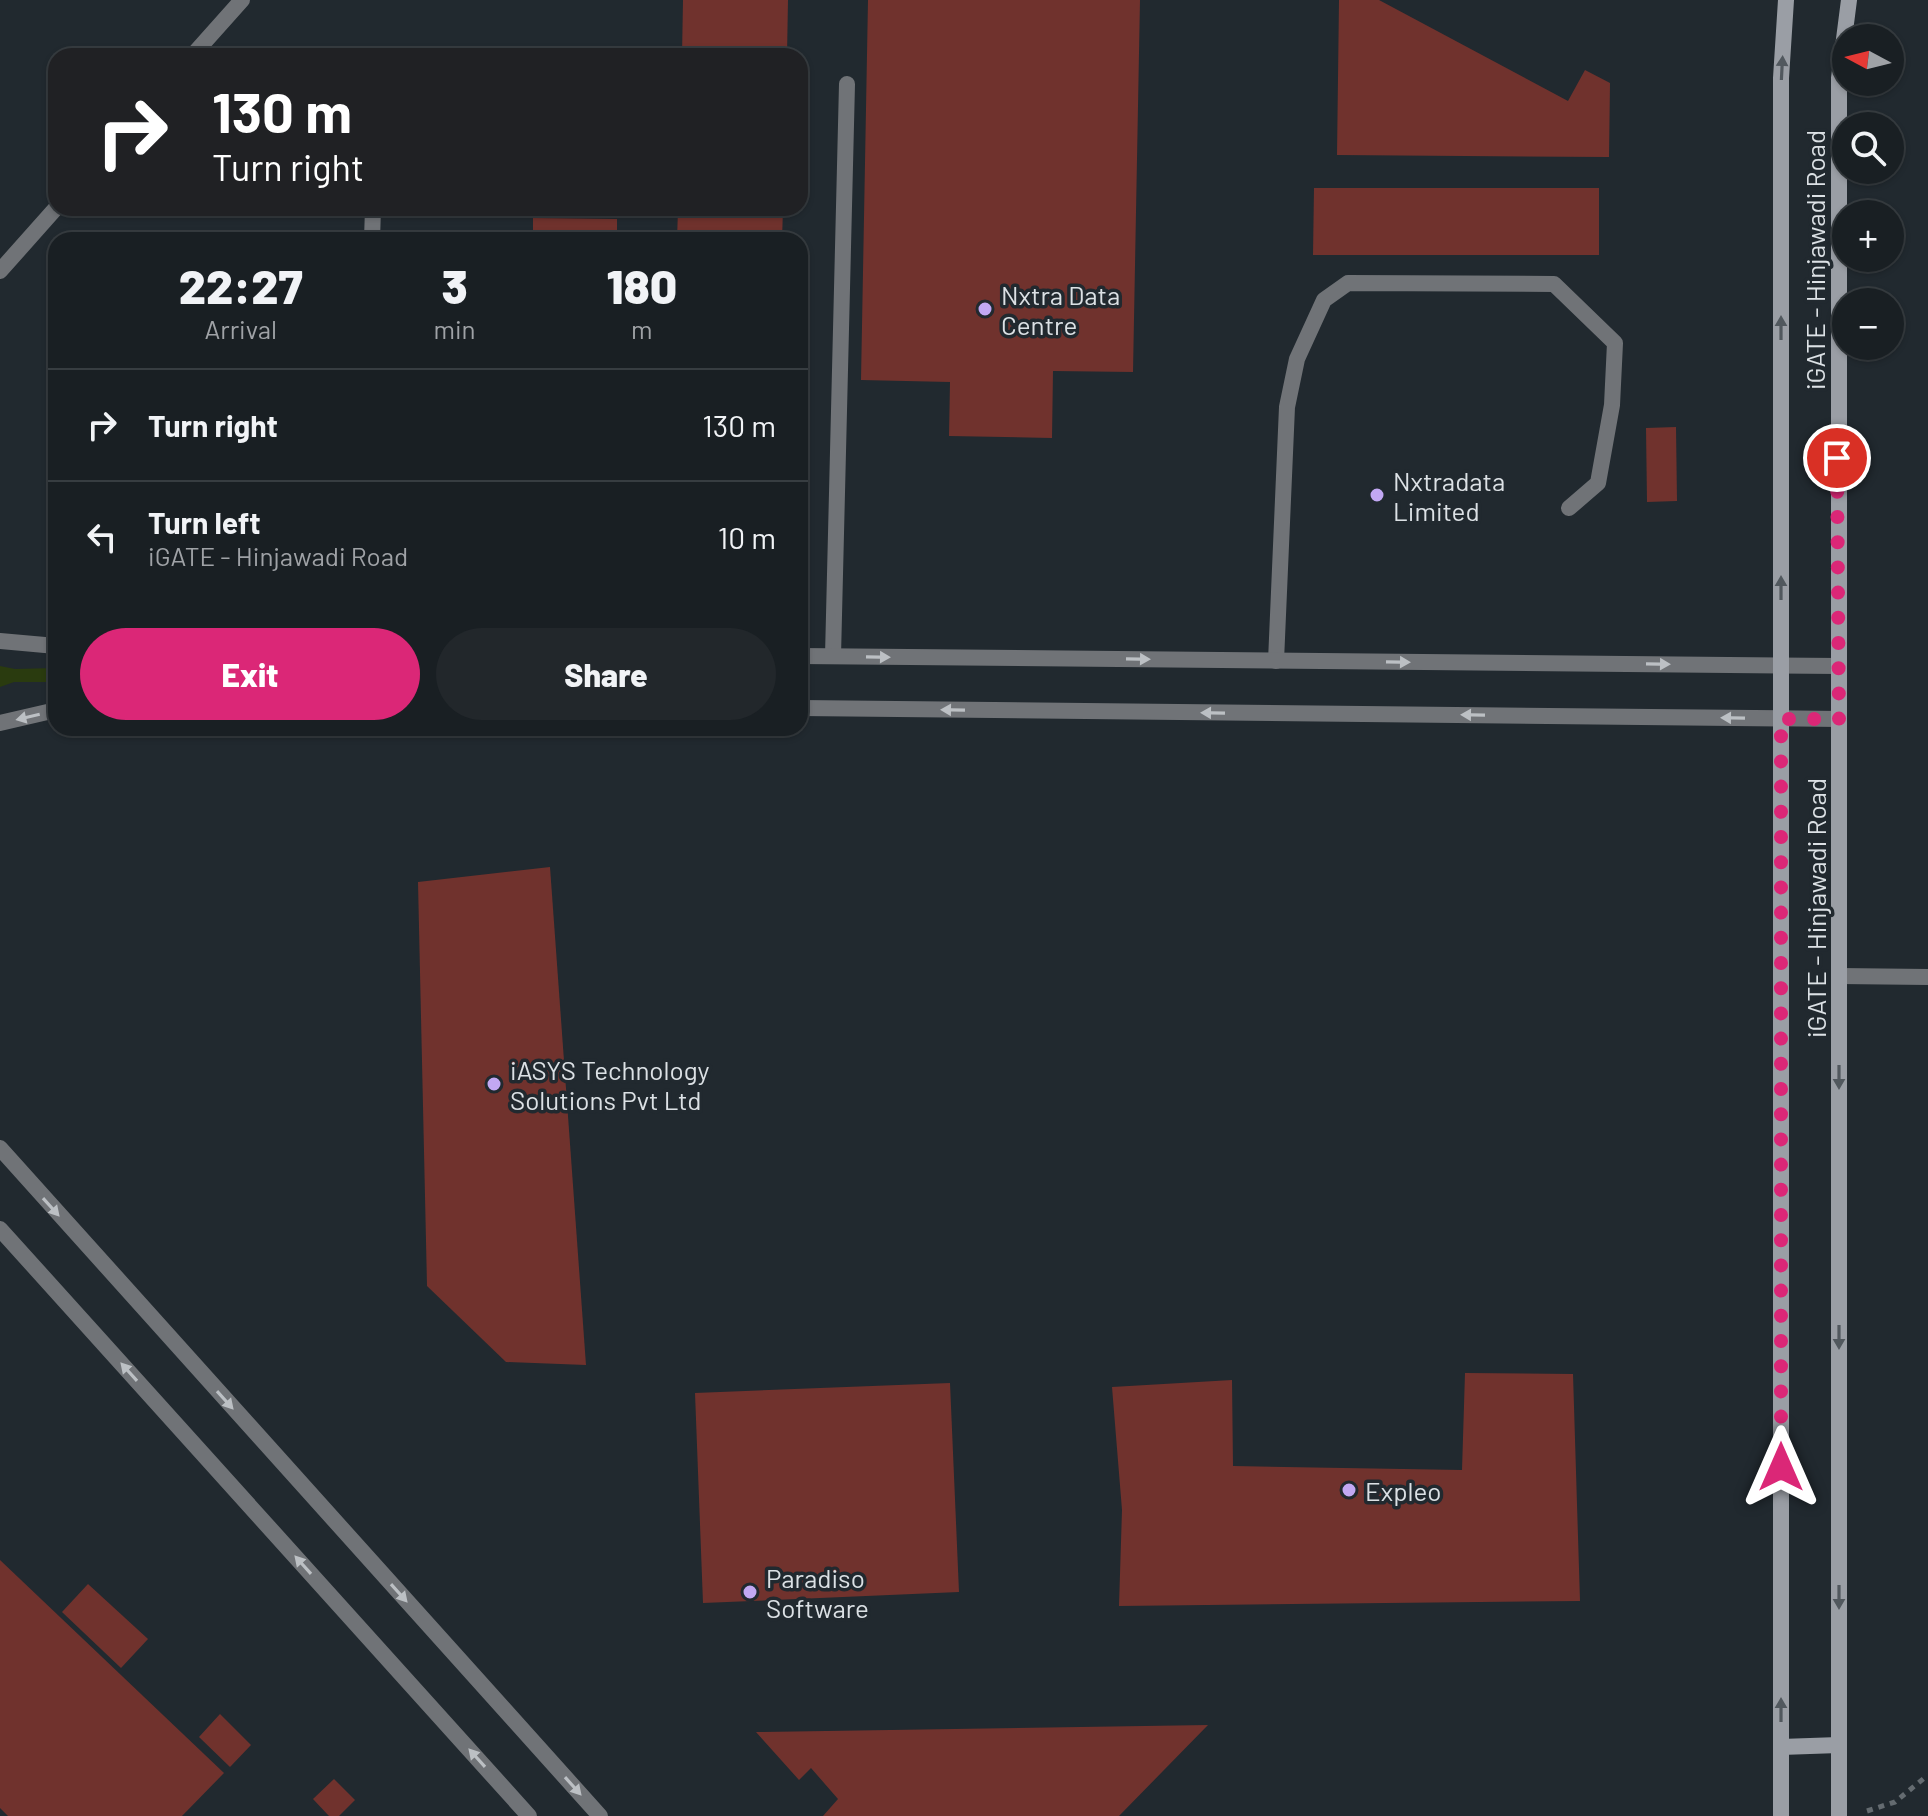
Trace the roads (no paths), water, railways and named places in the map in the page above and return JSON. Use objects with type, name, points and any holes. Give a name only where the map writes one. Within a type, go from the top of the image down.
[{"type":"main road","name":"iGATE - Hinjawadi Road","points":[[1781,1816],[1781,78],[1786,0]]},
{"type":"main road","name":"iGATE - Hinjawadi Road","points":[[1839,1816],[1839,78],[1849,0]]},
{"type":"main road","points":[[1781,1747],[1839,1745]]},
{"type":"street","points":[[199,48],[242,0]]},
{"type":"street","points":[[833,656],[847,84]]},
{"type":"street","points":[[0,271],[49,216]]},
{"type":"street","points":[[1276,661],[1287,407],[1297,359],[1324,300],[1348,283],[1554,284],[1615,343],[1612,405],[1598,483],[1569,508]]},
{"type":"street","points":[[0,641],[48,645]]},
{"type":"street","points":[[808,656],[1839,666]]},
{"type":"street","points":[[808,708],[1839,719]]},
{"type":"street","points":[[0,723],[48,712]]},
{"type":"street","points":[[1839,976],[1928,977]]},
{"type":"street","points":[[0,1148],[600,1816]]},
{"type":"street","points":[[0,1229],[529,1816]]},
{"type":"place","name":"Nxtra Data Centre","points":[[985,309]]},
{"type":"place","name":"Nxtradata Limited","points":[[1377,495]]},
{"type":"place","name":"iASYS Technology Solutions Pvt Ltd","points":[[494,1084]]},
{"type":"place","name":"Expleo","points":[[1349,1490]]},
{"type":"place","name":"Paradiso Software","points":[[750,1592]]}]
